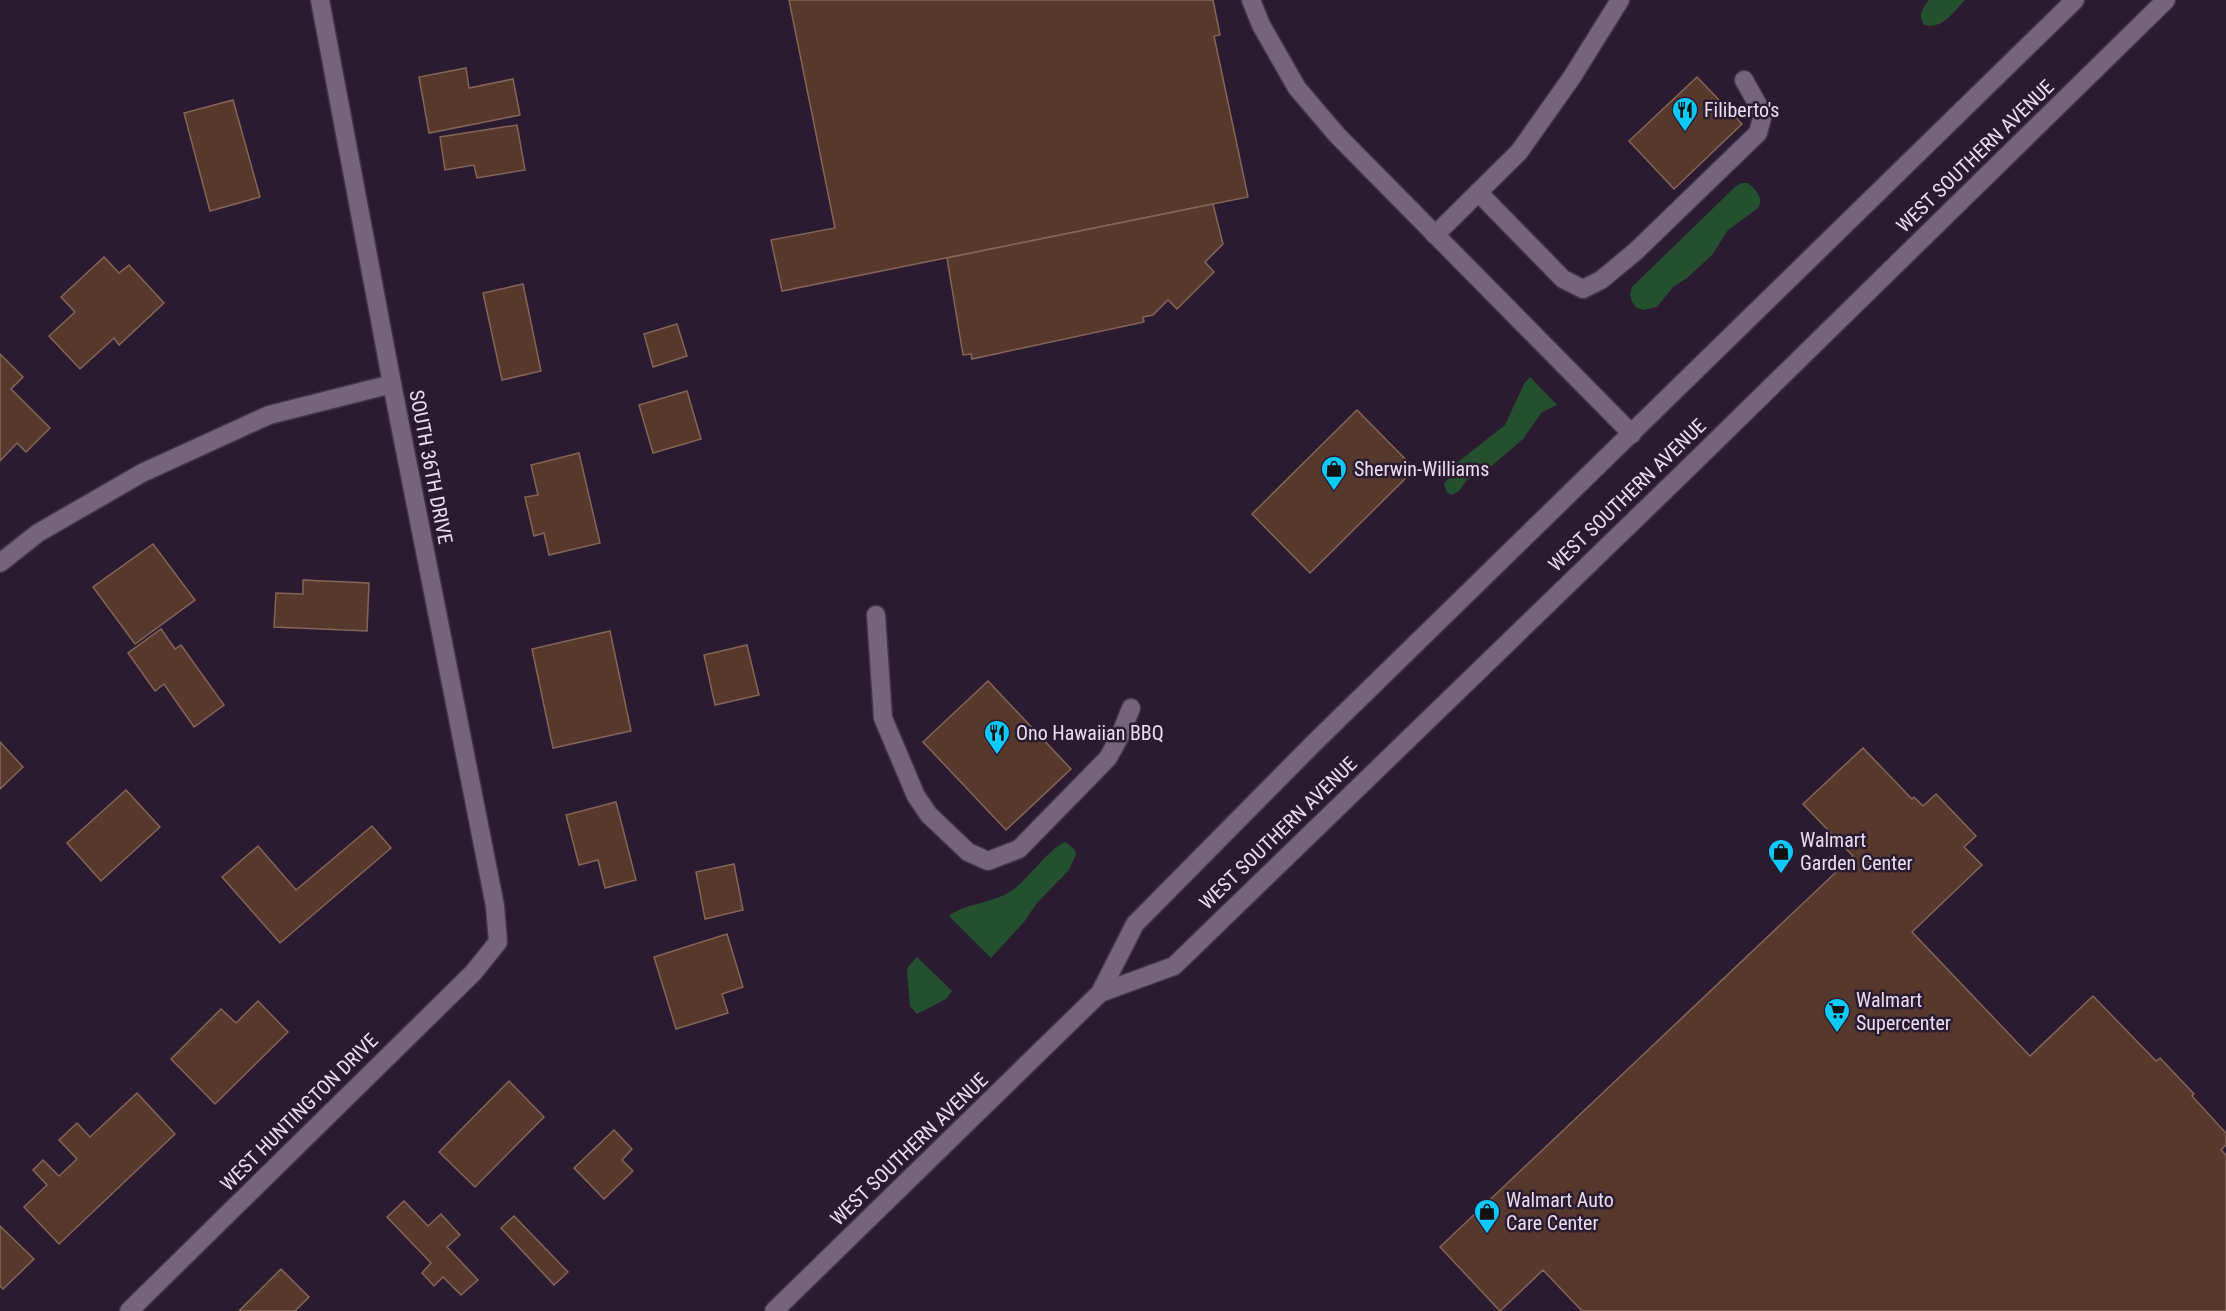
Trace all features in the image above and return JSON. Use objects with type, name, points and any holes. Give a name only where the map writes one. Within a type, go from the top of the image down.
[{"type":"main road","name":"SOUTH 36TH DRIVE","points":[[320,0],[392,384],[495,906],[498,942]]},
{"type":"main road","points":[[1251,0],[1262,25],[1297,88],[1337,135],[1632,434]]},
{"type":"main road","points":[[1435,235],[1525,143],[1572,76],[1620,0]]},
{"type":"main road","name":"WEST SOUTHERN AVENUE","points":[[774,1311],[1100,993],[1135,924],[1315,742],[2075,0]]},
{"type":"main road","name":"WEST SOUTHERN AVENUE","points":[[1100,993],[1174,966],[1681,475],[2166,0]]},
{"type":"main road","points":[[1478,192],[1563,279],[1582,289],[1601,280],[1636,251],[1758,133],[1763,114],[1744,80]]},
{"type":"main road","points":[[0,563],[38,533],[152,468],[269,415],[392,384]]},
{"type":"main road","points":[[876,615],[883,718],[916,796],[929,815],[968,852],[988,861],[1018,849],[1108,758],[1131,708]]},
{"type":"main road","name":"WEST HUNTINGTON DRIVE","points":[[129,1311],[472,974],[498,942]]},
{"type":"green space","points":[[1929,0],[1965,0],[1947,19],[1931,26],[1924,25],[1921,18],[1923,9]]},
{"type":"green space","points":[[1748,183],[1758,194],[1760,204],[1758,208],[1728,230],[1712,255],[1687,278],[1673,287],[1657,307],[1643,310],[1637,308],[1630,294],[1632,287],[1736,186]]},
{"type":"green space","points":[[1530,377],[1557,405],[1542,412],[1523,439],[1488,469],[1466,481],[1459,491],[1452,495],[1447,493],[1444,484],[1453,466],[1505,425],[1524,384]]},
{"type":"green space","points":[[1066,842],[1076,854],[1069,870],[1037,903],[1024,922],[991,958],[949,916],[964,908],[998,898],[1014,889],[1047,856]]},
{"type":"green space","points":[[917,957],[952,991],[946,999],[917,1014],[910,1006],[907,972],[908,967]]},
{"type":"building","points":[[789,0],[1213,0],[1220,35],[1214,36],[1248,197],[782,291],[771,240],[835,228]]},
{"type":"building","points":[[466,68],[469,88],[513,79],[520,115],[429,133],[419,77]]},
{"type":"building","name":"Filiberto's","points":[[1697,77],[1742,124],[1674,189],[1629,141]]},
{"type":"building","points":[[233,100],[260,197],[210,211],[184,113]]},
{"type":"building","points":[[517,125],[525,170],[477,178],[474,165],[445,170],[440,137]]},
{"type":"building","points":[[1213,204],[1223,244],[1205,262],[1214,272],[1177,309],[1168,300],[1153,315],[1143,317],[1144,322],[972,359],[971,354],[963,355],[947,258]]},
{"type":"building","points":[[104,257],[119,273],[129,265],[164,303],[119,345],[114,338],[80,369],[49,336],[75,312],[61,297]]},
{"type":"building","points":[[523,284],[541,371],[502,380],[483,293]]},
{"type":"building","points":[[677,324],[687,356],[653,367],[644,334]]},
{"type":"building","points":[[0,354],[23,377],[11,389],[50,428],[26,452],[17,443],[0,461]]},
{"type":"building","points":[[687,391],[701,439],[653,453],[639,405]]},
{"type":"building","name":"Sherwin-Williams","points":[[1357,410],[1415,469],[1310,573],[1252,514]]},
{"type":"building","points":[[579,453],[600,543],[549,555],[544,533],[534,536],[525,497],[538,495],[531,465]]},
{"type":"building","points":[[153,544],[195,600],[135,644],[93,587]]},
{"type":"building","points":[[303,580],[369,583],[367,631],[274,627],[276,593],[303,594]]},
{"type":"building","points":[[161,629],[175,649],[181,645],[224,705],[194,727],[164,684],[155,691],[128,653]]},
{"type":"building","points":[[610,631],[631,731],[553,748],[532,649]]},
{"type":"building","points":[[747,645],[759,695],[715,705],[704,655]]},
{"type":"building","name":"Ono Hawaiian BBQ","points":[[988,681],[1071,769],[1006,830],[923,742]]},
{"type":"building","points":[[0,742],[23,767],[0,789]]},
{"type":"building","name":"Walmart Supercenter","points":[[1863,748],[1912,799],[1914,797],[1923,806],[1936,794],[1976,836],[1964,847],[1982,865],[1912,932],[2030,1056],[2093,996],[2156,1061],[2160,1058],[2226,1133],[2226,1145],[2221,1150],[2226,1155],[2226,1311],[1582,1311],[1543,1270],[1500,1311],[1440,1247],[1853,856],[1803,804]]},
{"type":"building","points":[[126,790],[160,827],[101,881],[67,843]]},
{"type":"building","points":[[616,802],[636,880],[605,888],[598,860],[579,865],[566,815]]},
{"type":"building","points":[[372,826],[391,848],[280,943],[222,877],[258,846],[296,890]]},
{"type":"building","points":[[734,864],[743,910],[705,919],[696,872]]},
{"type":"building","points":[[727,934],[743,987],[722,994],[728,1013],[676,1029],[654,957]]},
{"type":"building","points":[[258,1001],[288,1032],[215,1104],[171,1059],[221,1009],[236,1023]]},
{"type":"building","points":[[509,1081],[544,1117],[475,1187],[439,1152]]},
{"type":"building","points":[[137,1093],[175,1134],[59,1244],[24,1207],[47,1185],[33,1170],[43,1160],[59,1176],[77,1159],[59,1140],[77,1123],[90,1137]]},
{"type":"building","points":[[614,1130],[632,1149],[622,1160],[633,1171],[604,1199],[574,1168]]},
{"type":"building","points":[[404,1201],[428,1226],[441,1214],[460,1235],[447,1247],[478,1280],[461,1295],[443,1277],[434,1286],[422,1273],[431,1263],[387,1217]]},
{"type":"building","points":[[514,1216],[568,1272],[554,1285],[501,1228]]},
{"type":"building","points":[[0,1226],[34,1259],[3,1289],[0,1286]]},
{"type":"building","points":[[281,1269],[309,1297],[295,1311],[239,1311]]},
{"type":"place","name":"Filiberto's","points":[[1685,133]]},
{"type":"place","name":"Sherwin-Williams","points":[[1334,492]]},
{"type":"place","name":"Ono Hawaiian BBQ","points":[[997,756]]},
{"type":"place","name":"Walmart Garden Center","points":[[1781,875]]},
{"type":"place","name":"Walmart Supercenter","points":[[1837,1034]]},
{"type":"place","name":"Walmart Auto Care Center","points":[[1487,1235]]}]
